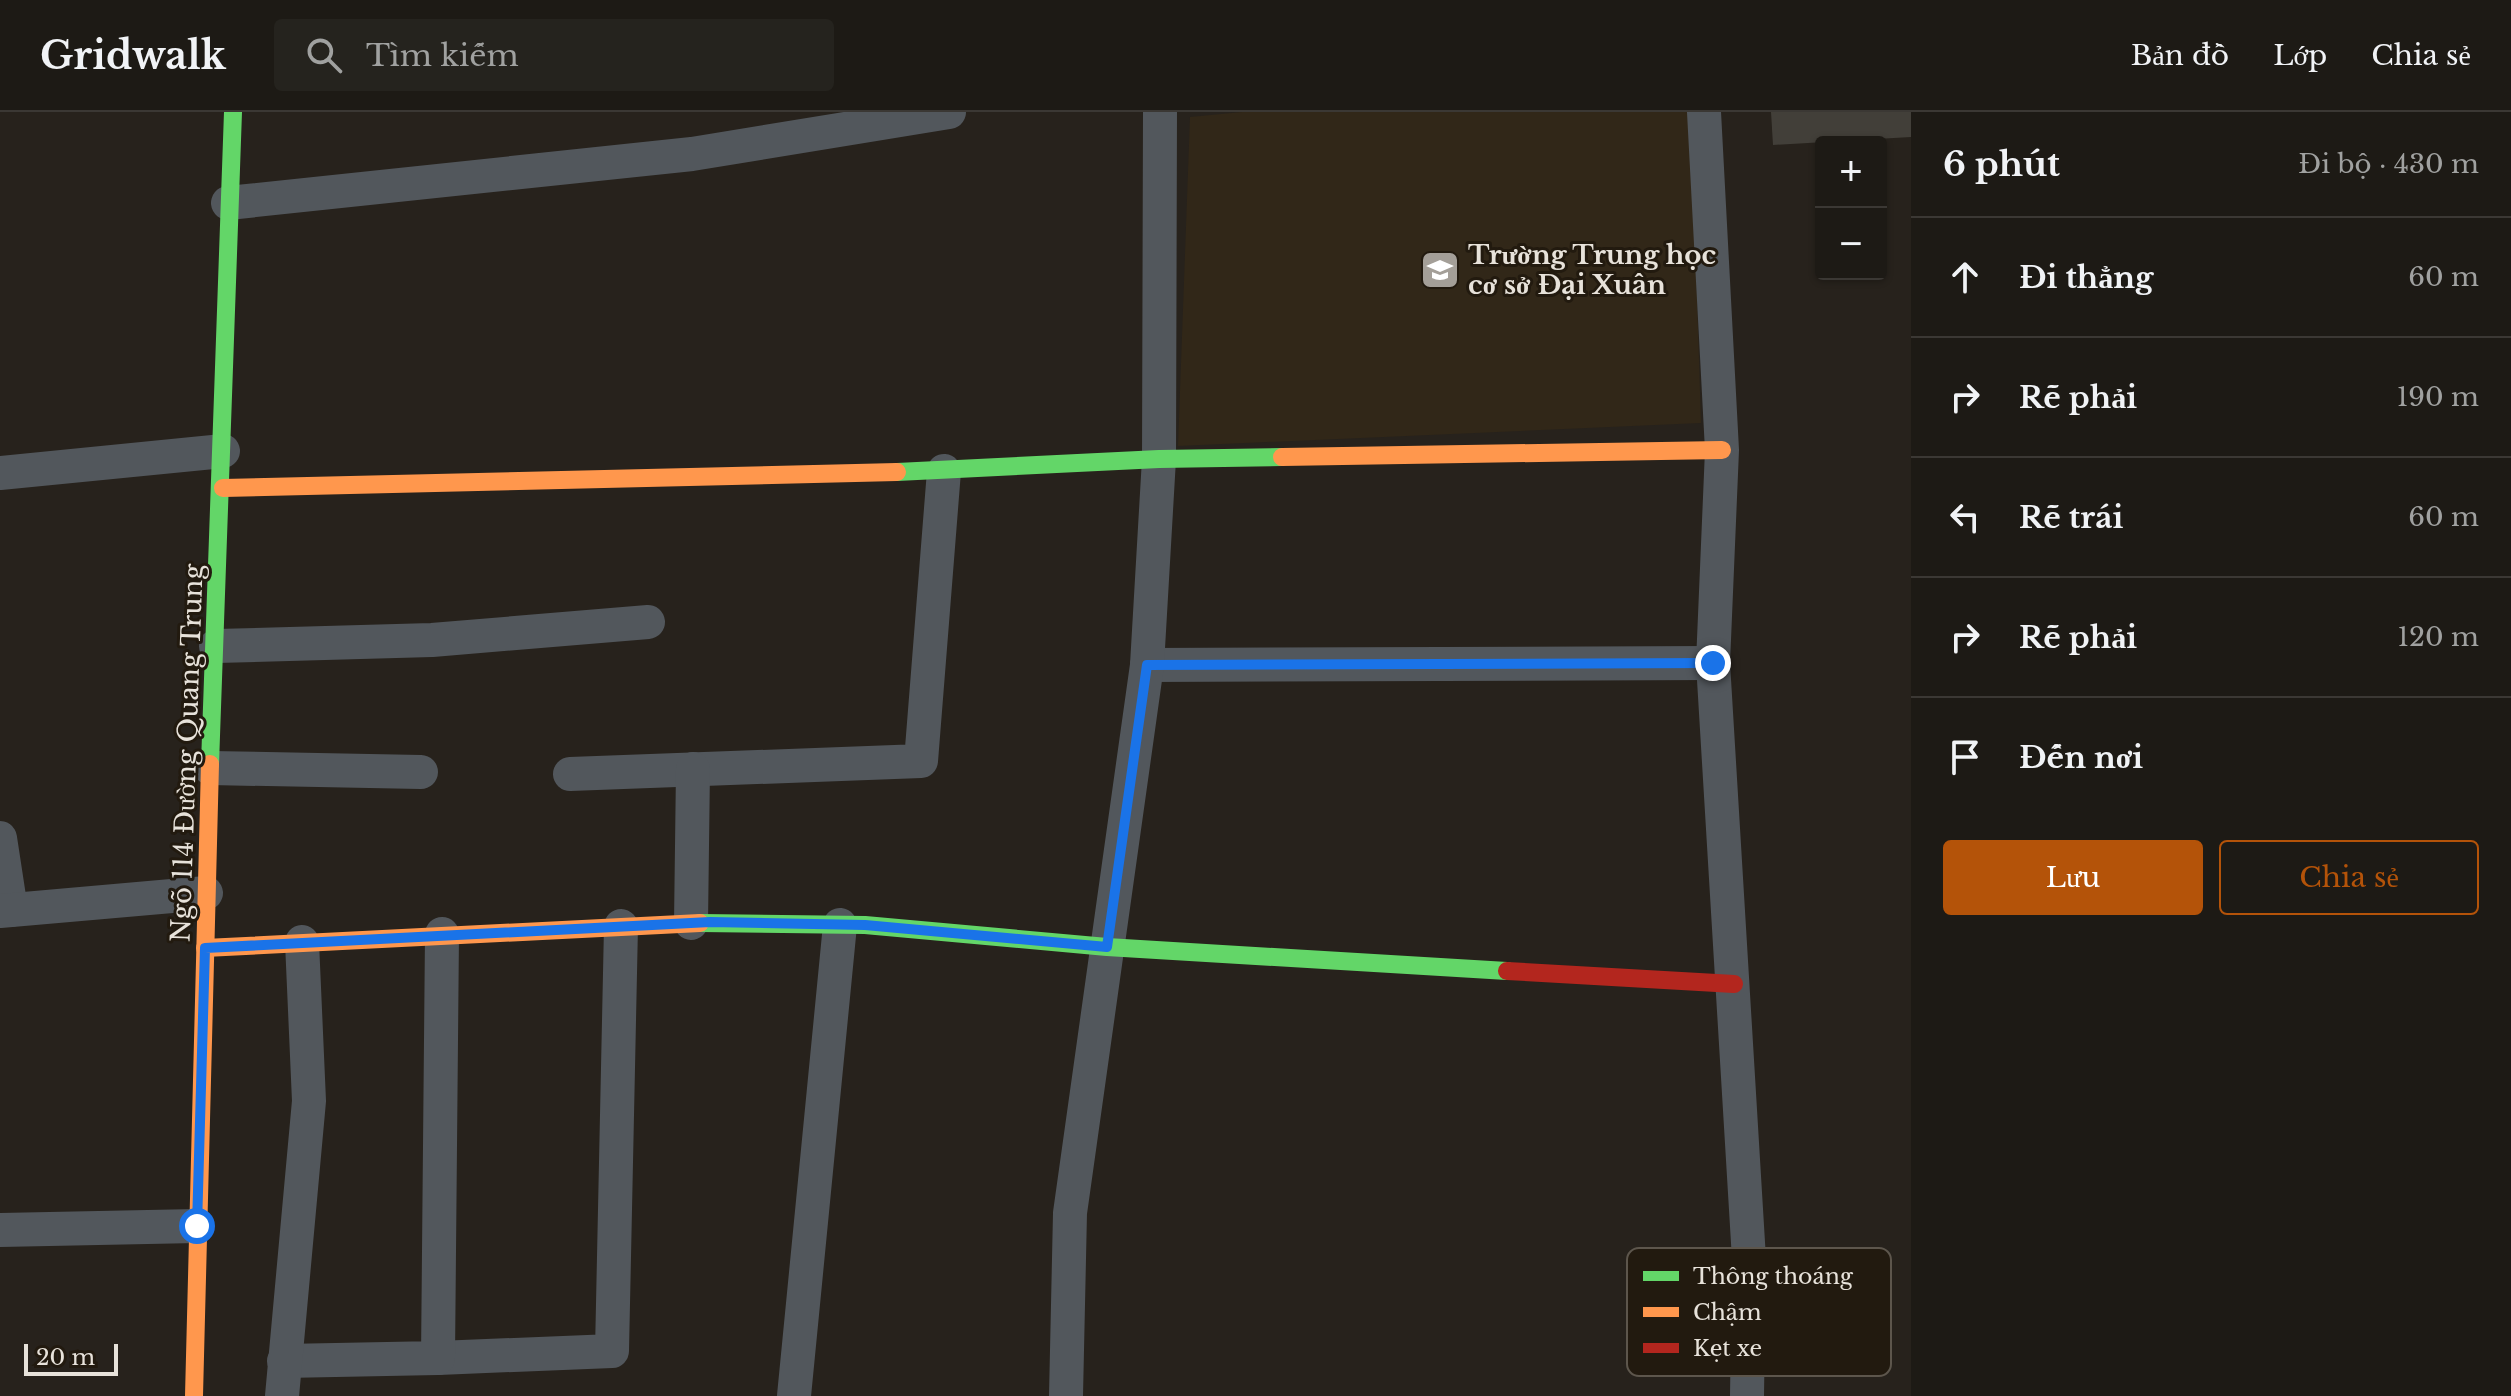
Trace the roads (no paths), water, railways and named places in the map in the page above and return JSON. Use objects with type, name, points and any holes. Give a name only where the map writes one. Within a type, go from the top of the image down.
[{"type":"street","name":"Ngõ 114 Đường Quang Trung","points":[[194,1396],[206,893],[223,488],[228,203],[233,112]]},
{"type":"street","points":[[228,203],[692,154],[949,112]]},
{"type":"street","points":[[1066,1396],[1070,1213],[1147,665],[1159,459],[1160,112]]},
{"type":"street","points":[[1704,112],[1722,450],[1713,663],[1748,1248]]},
{"type":"street","points":[[223,488],[944,471],[1159,459],[1722,450]]},
{"type":"street","points":[[0,473],[223,451]]},
{"type":"street","points":[[570,774],[921,761],[944,471]]},
{"type":"street","points":[[216,646],[432,640],[648,622]]},
{"type":"street","points":[[1147,665],[1713,663]]},
{"type":"street","points":[[210,768],[421,772]]},
{"type":"street","points":[[691,923],[693,769]]},
{"type":"street","points":[[0,838],[5,910],[206,893]]},
{"type":"street","points":[[205,948],[691,923],[840,925],[1107,947],[1734,984]]},
{"type":"street","points":[[794,1396],[840,925]]},
{"type":"street","points":[[284,1361],[612,1351],[621,926]]},
{"type":"street","points":[[438,1358],[442,934]]},
{"type":"street","points":[[282,1396],[309,1101],[302,942]]},
{"type":"street","points":[[0,1230],[197,1226]]},
{"type":"street","points":[[1747,1376],[1747,1396]]},
{"type":"place","name":"Trường Trung học cơ sở Đại Xuân","points":[[1440,270]]}]
